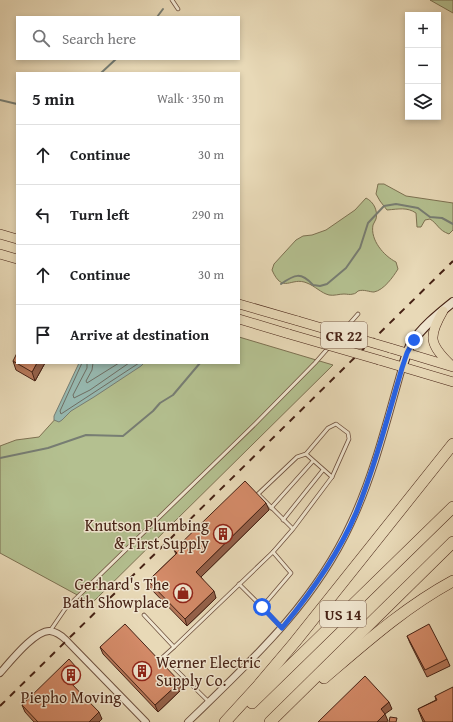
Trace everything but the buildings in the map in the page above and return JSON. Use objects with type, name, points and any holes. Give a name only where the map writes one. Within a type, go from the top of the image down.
[{"type":"highway","points":[[225,722],[262,682],[295,642],[453,444]]},
{"type":"highway","name":"US 14","points":[[233,722],[453,507]]},
{"type":"highway","name":"US 14","points":[[271,722],[453,542]]},
{"type":"highway","points":[[271,722],[401,615],[428,596],[453,582]]},
{"type":"main road","points":[[0,234],[16,239]]},
{"type":"main road","points":[[0,254],[16,259]]},
{"type":"main road","name":"CR 22","points":[[240,304],[452,367]]},
{"type":"main road","points":[[443,311],[434,327],[432,337],[433,343],[439,353],[452,367]]},
{"type":"main road","name":"CR 22","points":[[240,319],[453,382]]},
{"type":"street","points":[[188,722],[257,655],[282,628],[320,578],[351,525],[365,489],[407,353],[419,333],[453,302]]},
{"type":"street","points":[[0,673],[33,639],[38,635],[50,631],[60,635],[66,640],[146,722]]},
{"type":"lane","points":[[172,0],[178,9]]},
{"type":"lane","points":[[50,631],[65,609],[256,423],[315,363],[358,314]]},
{"type":"lane","points":[[209,702],[163,657],[273,552],[293,529],[332,478],[349,439],[348,433],[336,424],[328,428],[306,454],[296,457],[258,494],[293,529]]},
{"type":"lane","points":[[306,454],[332,478]]},
{"type":"lane","points":[[271,508],[313,461]]},
{"type":"lane","points":[[283,520],[323,470]]},
{"type":"lane","points":[[262,607],[291,573],[273,552]]},
{"type":"lane","points":[[239,584],[282,628]]},
{"type":"lane","points":[[144,616],[174,647]]},
{"type":"green space","points":[[430,0],[453,0],[453,13]]},
{"type":"green space","points":[[378,184],[384,184],[406,196],[453,203],[453,230],[449,234],[440,229],[430,219],[425,220],[421,227],[417,227],[416,213],[413,211],[403,209],[387,210],[376,194]]},
{"type":"green space","points":[[366,198],[373,204],[376,210],[376,219],[373,225],[373,231],[376,242],[387,256],[396,262],[398,269],[385,286],[374,292],[360,290],[354,294],[331,295],[323,293],[313,286],[301,281],[288,283],[280,282],[272,270],[274,264],[296,240],[303,236],[312,235],[326,230],[355,210]]},
{"type":"green space","points":[[240,337],[333,365],[92,603],[0,553],[0,446],[16,440],[39,437],[58,416],[83,364],[240,364]]},
{"type":"water","points":[[79,364],[143,364],[71,411],[59,422],[54,420],[54,416]]},
{"type":"waterway","points":[[158,16],[163,9]]},
{"type":"waterway","points":[[102,72],[115,60]]},
{"type":"waterway","points":[[0,100],[16,104]]},
{"type":"waterway","points":[[281,284],[294,276],[301,276],[313,285],[320,286],[327,284],[346,268],[360,248],[368,223],[384,206],[396,204],[418,208],[430,217],[442,218],[453,224]]},
{"type":"waterway","points":[[0,458],[48,448],[86,435],[123,436],[153,411],[160,403],[173,395],[199,364]]},
{"type":"railway","points":[[0,706],[453,261]]},
{"type":"place","name":"Knutson Plumbing & First Supply","points":[[223,534]]},
{"type":"place","name":"Gerhard's The Bath Showplace","points":[[183,593]]},
{"type":"place","name":"Werner Electric Supply Co.","points":[[142,671]]},
{"type":"place","name":"Piepho Moving","points":[[71,675]]},
{"type":"route","points":[[262,607],[282,628],[305,600],[325,571],[337,550],[356,514],[378,449],[402,368],[407,353],[414,340]]}]
